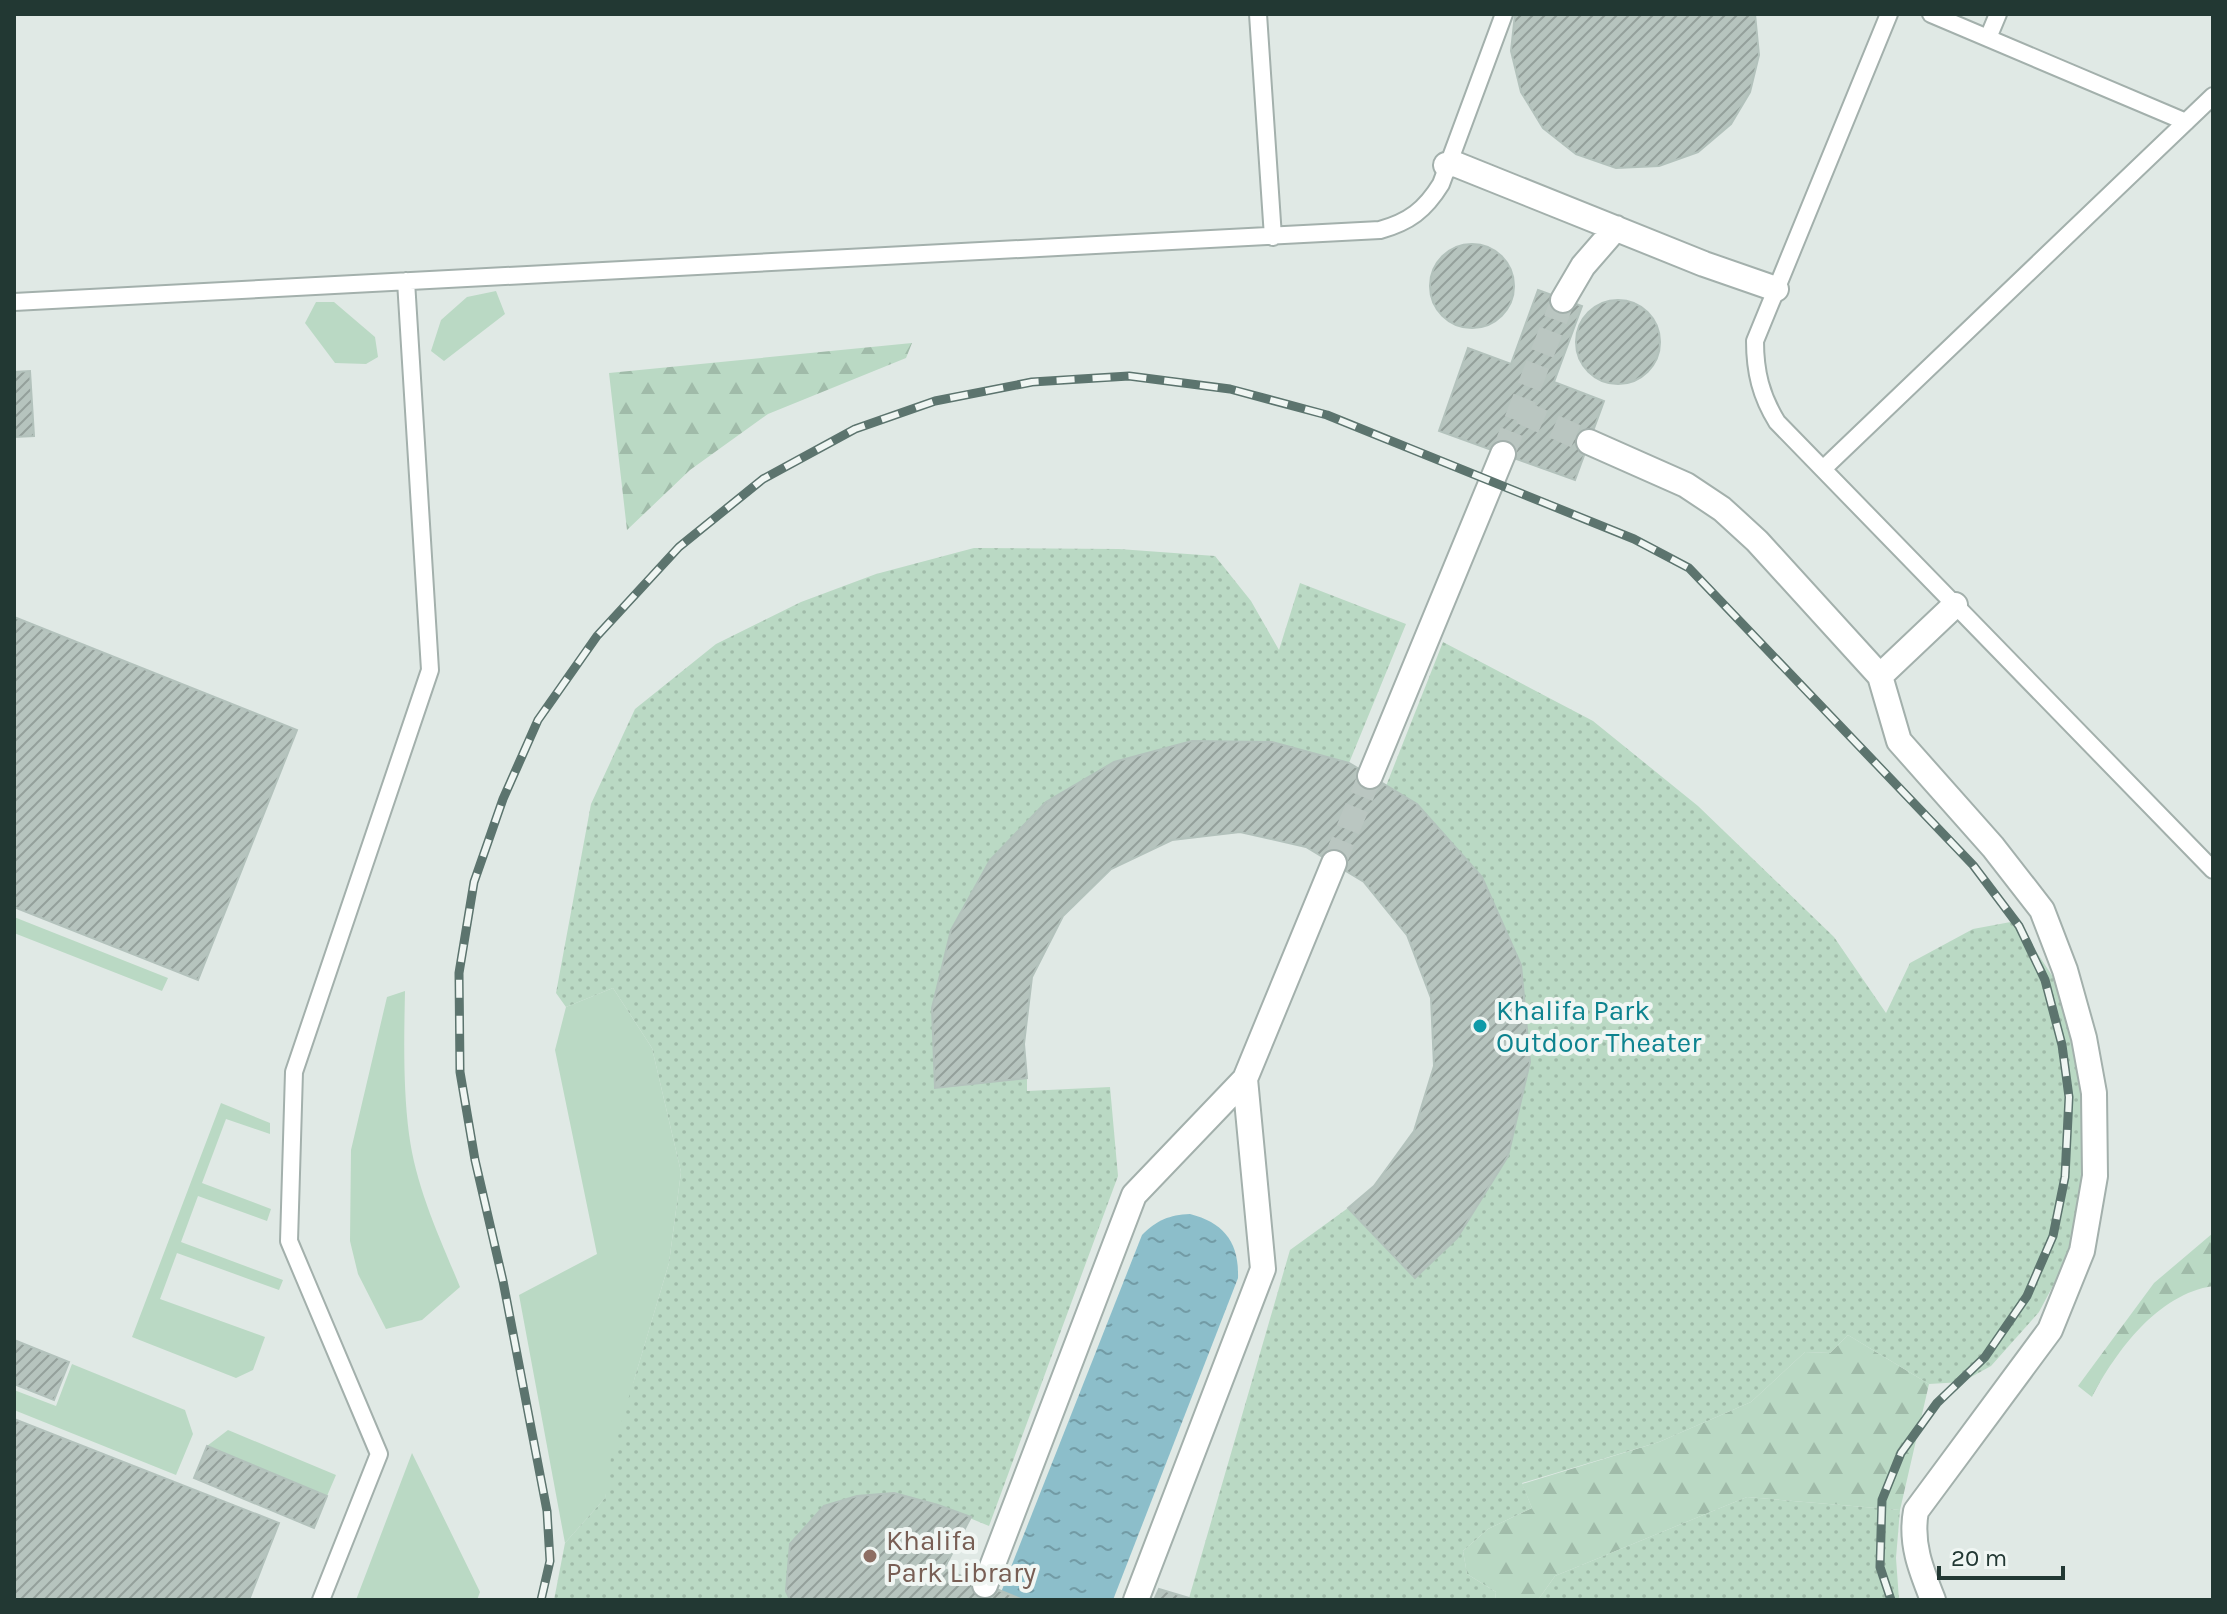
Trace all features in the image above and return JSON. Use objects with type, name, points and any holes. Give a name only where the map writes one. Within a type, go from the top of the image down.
[{"type":"street","points":[[1446,165],[1455,164],[1776,289]]},
{"type":"street","points":[[1563,300],[1583,266],[1616,228]]},
{"type":"street","points":[[1589,442],[1686,485],[1722,509],[1757,541],[1880,676],[1899,741],[1993,847],[2042,910],[2065,970],[2084,1038],[2094,1093],[2095,1176],[2082,1251],[2050,1330],[1916,1511],[1912,1532],[1919,1565],[1933,1600]]},
{"type":"street","points":[[1370,776],[1503,454]]},
{"type":"street","points":[[1880,676],[1955,605]]},
{"type":"street","points":[[985,1585],[1134,1195],[1245,1079],[1334,863]]},
{"type":"street","points":[[1136,1600],[1263,1269],[1245,1079]]},
{"type":"lane","points":[[1258,14],[1273,237]]},
{"type":"lane","points":[[14,302],[1273,237],[1361,232],[1398,225],[1415,216],[1441,184],[1504,14]]},
{"type":"lane","points":[[1889,14],[1755,341],[1758,384],[1777,422],[2213,870]]},
{"type":"lane","points":[[1931,14],[2186,122]]},
{"type":"lane","points":[[1981,14],[1981,34]]},
{"type":"lane","points":[[1981,34],[1998,14]]},
{"type":"lane","points":[[1823,469],[2213,96]]},
{"type":"lane","points":[[321,1600],[379,1454],[289,1241],[294,1072],[430,670],[406,281]]},
{"type":"green space","points":[[496,291],[505,314],[444,361],[431,351],[441,320],[467,297]]},
{"type":"green space","points":[[316,302],[334,302],[375,337],[378,357],[366,364],[335,363],[305,323]]},
{"type":"green space","points":[[912,343],[906,358],[768,414],[690,470],[627,530],[609,373]]},
{"type":"green space","points":[[974,548],[1119,549],[1215,556],[1251,601],[1279,650],[1300,583],[1406,624],[1349,763],[1272,742],[1192,741],[1114,762],[1046,802],[990,860],[951,930],[932,1008],[936,1088],[1027,1078],[1027,1091],[1110,1087],[1118,1176],[989,1526],[938,1505],[894,1494],[857,1496],[824,1506],[790,1544],[786,1591],[790,1600],[554,1600],[565,1543],[605,1498],[611,1457],[669,1263],[681,1172],[652,1048],[613,988],[566,1007],[556,993],[591,804],[635,709],[716,644],[801,602],[876,574]]},
{"type":"green space","points":[[1443,642],[1593,721],[1698,806],[1834,937],[1886,1013],[1910,963],[1973,929],[2016,921],[2057,983],[2080,1052],[2089,1130],[2086,1189],[2071,1252],[2039,1312],[1991,1366],[1962,1382],[1929,1384],[1848,1335],[1830,1353],[1805,1352],[1751,1402],[1659,1442],[1522,1483],[1532,1508],[1488,1529],[1463,1551],[1467,1574],[1496,1592],[1495,1600],[1193,1600],[1189,1598],[1290,1250],[1348,1208],[1415,1278],[1457,1238],[1508,1156],[1530,1062],[1521,965],[1482,877],[1417,804],[1386,786]]},
{"type":"green space","points":[[14,917],[168,978],[162,991],[14,933]]},
{"type":"green space","points":[[613,988],[652,1048],[681,1172],[669,1263],[635,1377],[605,1498],[565,1543],[519,1295],[597,1254],[555,1050],[566,1007]]},
{"type":"green space","points":[[405,991],[405,1080],[412,1154],[430,1212],[460,1287],[422,1320],[386,1329],[358,1274],[350,1241],[351,1150],[387,997]]},
{"type":"green space","points":[[221,1103],[270,1123],[270,1134],[226,1119],[202,1183],[271,1209],[267,1221],[198,1196],[181,1242],[283,1280],[279,1290],[177,1253],[160,1299],[265,1337],[253,1370],[236,1378],[132,1337]]},
{"type":"green space","points":[[2213,1233],[2213,1286],[2174,1300],[2141,1327],[2113,1361],[2092,1397],[2078,1386],[2154,1283]]},
{"type":"green space","points":[[1848,1335],[1929,1384],[1900,1510],[1747,1497],[1555,1576],[1538,1600],[1495,1600],[1496,1592],[1467,1574],[1463,1551],[1488,1529],[1532,1508],[1522,1484],[1659,1442],[1751,1402],[1805,1352],[1830,1353]]},
{"type":"green space","points":[[72,1364],[185,1410],[193,1434],[176,1475],[14,1410],[14,1390],[56,1406]]},
{"type":"green space","points":[[228,1430],[336,1475],[327,1496],[207,1446]]},
{"type":"green space","points":[[412,1453],[480,1592],[477,1600],[356,1600]]},
{"type":"green space","points":[[1747,1497],[1900,1510],[1896,1558],[1899,1600],[1538,1600],[1555,1576]]},
{"type":"water","points":[[1190,1214],[1212,1223],[1227,1236],[1236,1254],[1238,1278],[1113,1600],[998,1600],[1142,1235],[1164,1219]]},
{"type":"building","points":[[1515,14],[1755,14],[1759,55],[1750,92],[1731,124],[1698,152],[1659,166],[1616,168],[1576,154],[1543,128],[1521,92],[1511,51]]},
{"type":"building","points":[[1472,244],[1488,247],[1502,256],[1511,270],[1514,286],[1511,302],[1502,316],[1488,325],[1472,328],[1456,325],[1442,316],[1433,302],[1430,286],[1433,270],[1442,256],[1456,247]]},
{"type":"building","points":[[1538,290],[1582,306],[1554,382],[1604,401],[1575,480],[1439,431],[1468,348],[1511,364]]},
{"type":"building","points":[[1618,300],[1634,303],[1648,312],[1657,326],[1660,342],[1657,358],[1648,372],[1634,381],[1618,384],[1602,381],[1588,372],[1579,358],[1576,342],[1579,326],[1588,312],[1602,303]]},
{"type":"building","points":[[30,371],[34,436],[14,437],[14,372]]},
{"type":"building","points":[[14,617],[297,730],[198,980],[14,907]]},
{"type":"building","name":"Khalifa Park Outdoor Theater","points":[[1192,741],[1272,742],[1349,763],[1417,804],[1482,877],[1521,965],[1530,1062],[1508,1156],[1457,1238],[1415,1278],[1348,1208],[1374,1186],[1414,1131],[1434,1066],[1431,998],[1407,935],[1364,882],[1306,847],[1240,832],[1172,840],[1111,869],[1063,916],[1032,977],[1024,1044],[1027,1078],[935,1088],[932,1008],[951,930],[990,860],[1046,802],[1114,762]]},
{"type":"building","points":[[14,1340],[69,1362],[54,1400],[14,1384]]},
{"type":"building","points":[[14,1419],[279,1523],[249,1600],[14,1600]]},
{"type":"building","points":[[207,1446],[327,1496],[314,1528],[194,1478]]},
{"type":"building","name":"Khalifa Park Library","points":[[894,1493],[971,1517],[944,1569],[1023,1600],[790,1600],[786,1591],[790,1544],[824,1506],[857,1496]]},
{"type":"building","name":"Khalifa Park Library","points":[[994,1588],[1023,1600],[989,1600]]},
{"type":"building","points":[[1159,1589],[1189,1598],[1193,1600],[1154,1600]]},
{"type":"tunnel","points":[[1503,454],[1563,300]]},
{"type":"tunnel","points":[[1521,412],[1589,442]]},
{"type":"tunnel","points":[[1334,863],[1370,776]]},
{"type":"railway","points":[[541,1600],[550,1561],[547,1511],[460,1072],[459,973],[474,882],[503,799],[538,720],[597,636],[679,547],[763,479],[855,429],[935,401],[1032,382],[1129,376],[1230,389],[1327,415],[1634,539],[1689,568],[1973,865],[2019,926],[2045,980],[2062,1045],[2069,1097],[2065,1177],[2053,1236],[2027,1296],[1985,1357],[1937,1403],[1901,1453],[1882,1500],[1880,1567],[1891,1600]]},
{"type":"place","name":"Khalifa Park Outdoor Theater","points":[[1480,1026]]},
{"type":"place","name":"Khalifa Park Library","points":[[870,1556]]}]
